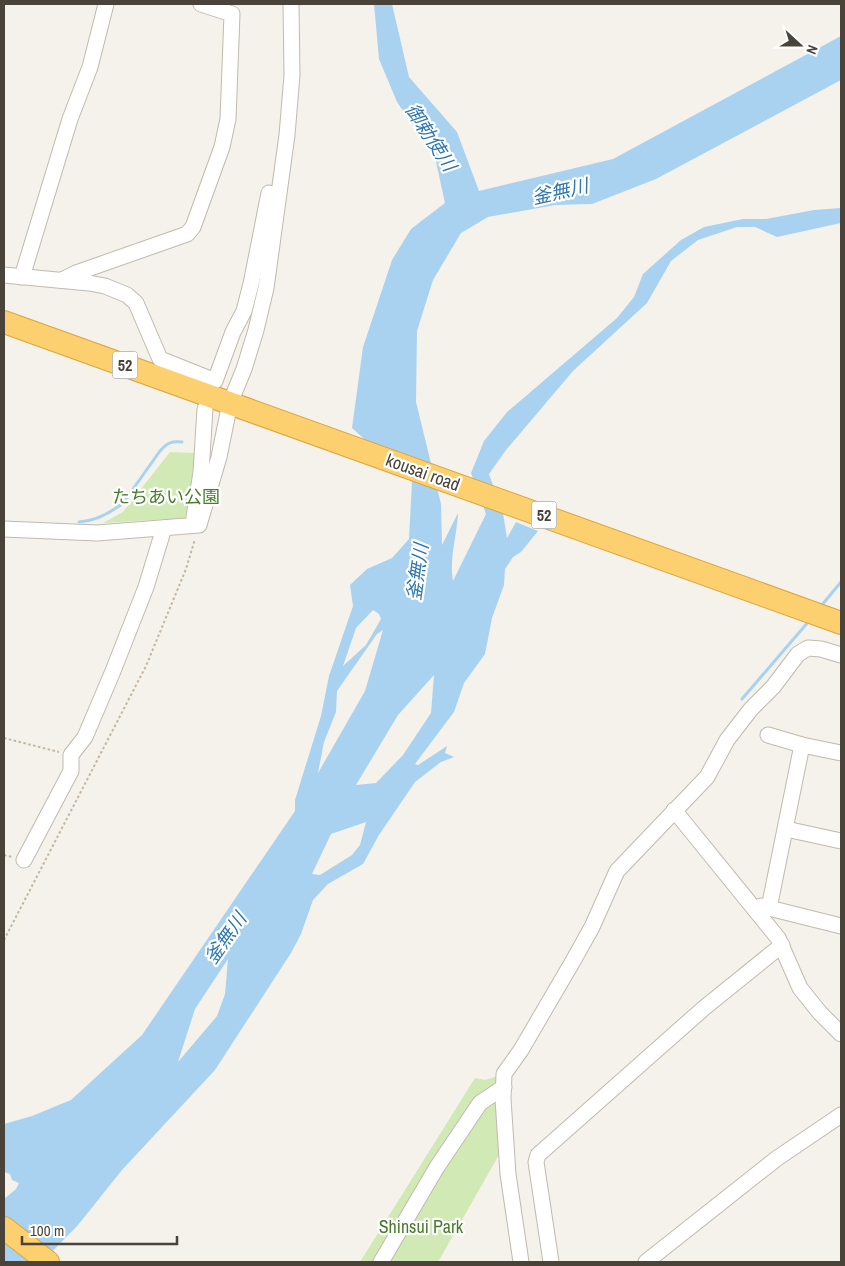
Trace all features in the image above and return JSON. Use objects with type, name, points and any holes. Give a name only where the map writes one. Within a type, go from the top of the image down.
[{"type":"highway","name":"kousai road","points":[[4,322],[841,623]]},
{"type":"highway","points":[[4,1228],[48,1262]]},
{"type":"street","points":[[22,277],[70,119],[90,67],[106,4]]},
{"type":"street","points":[[60,281],[76,273],[187,234],[193,227],[222,147],[228,119],[232,14],[201,4]]},
{"type":"street","points":[[196,525],[238,405],[244,369],[266,288],[285,150],[292,75],[291,4]]},
{"type":"street","points":[[4,275],[104,286],[127,295],[136,303],[160,359],[215,380],[233,332],[244,311],[252,284],[268,195],[285,150]]},
{"type":"street","points":[[196,525],[205,409]]},
{"type":"street","points":[[4,529],[97,533],[196,525]]},
{"type":"street","points":[[24,860],[71,771],[72,755],[85,737],[113,672],[146,587],[164,528]]},
{"type":"street","points":[[521,1262],[508,1174],[503,1099],[504,1074],[521,1050],[578,953],[617,871],[707,777],[727,740],[751,709],[773,687],[798,654],[808,648],[820,648],[841,655]]},
{"type":"street","points":[[768,735],[802,745],[841,753]]},
{"type":"street","points":[[802,745],[786,829],[765,907],[841,926]]},
{"type":"street","points":[[674,810],[778,938],[800,988],[820,1013],[841,1031]]},
{"type":"street","points":[[786,829],[841,841]]},
{"type":"street","points":[[551,1262],[536,1162],[538,1155],[704,1008],[782,945]]},
{"type":"street","points":[[382,1262],[437,1167],[480,1103],[504,1087]]},
{"type":"street","points":[[646,1262],[776,1159],[841,1115]]},
{"type":"path","points":[[4,940],[146,666],[186,569],[196,525]]},
{"type":"path","points":[[4,738],[72,755]]},
{"type":"green space","name":"たちあい公園","points":[[170,452],[195,453],[185,518],[103,523],[123,512]]},
{"type":"green space","name":"Shinsui Park","points":[[504,1074],[500,1153],[438,1262],[360,1262],[475,1078],[485,1080]]},
{"type":"water","points":[[374,4],[392,4],[409,77],[457,132],[479,191],[613,159],[841,36],[841,80],[656,179],[592,204],[555,205],[488,217],[461,233],[433,280],[417,331],[416,402],[441,504],[442,545],[458,513],[453,555],[453,581],[486,514],[471,473],[484,441],[507,412],[617,318],[634,297],[643,274],[681,240],[704,227],[743,219],[766,219],[814,210],[841,208],[841,223],[777,237],[755,227],[737,227],[698,240],[671,261],[647,303],[573,371],[506,450],[489,474],[503,513],[507,538],[516,522],[538,531],[521,552],[513,557],[505,569],[504,585],[492,618],[485,654],[464,683],[454,712],[415,764],[418,765],[447,746],[445,753],[454,757],[441,762],[415,782],[379,835],[363,864],[328,884],[313,900],[301,934],[291,953],[215,1070],[122,1170],[78,1225],[42,1262],[4,1262],[4,1199],[16,1189],[19,1183],[12,1180],[10,1174],[4,1172],[4,1124],[32,1116],[71,1100],[142,1035],[295,811],[295,800],[321,716],[329,676],[353,606],[350,585],[367,569],[392,558],[409,539],[412,482],[352,428],[363,347],[392,260],[411,229],[445,203],[435,157],[397,102],[379,59]],"holes":[[[373,610],[379,614],[381,619],[366,645],[343,666],[356,628]],[[383,630],[365,691],[318,773],[324,742],[336,712],[337,691],[377,634]],[[434,675],[431,713],[403,755],[376,783],[356,785],[398,715]],[[366,822],[360,845],[352,855],[320,875],[312,874],[331,834]],[[228,959],[225,994],[217,1016],[178,1062],[195,1009]]]},
{"type":"waterway","points":[[79,522],[102,516],[123,503],[160,451],[167,444],[182,442]]},
{"type":"waterway","points":[[821,606],[841,582]]},
{"type":"waterway","points":[[742,699],[809,621]]},
{"type":"water label","name":"御勅使川","points":[[431,137]]},
{"type":"water label","name":"釜無川","points":[[560,191]]},
{"type":"water label","name":"釜無川","points":[[417,572]]},
{"type":"water label","name":"釜無川","points":[[225,938]]}]
